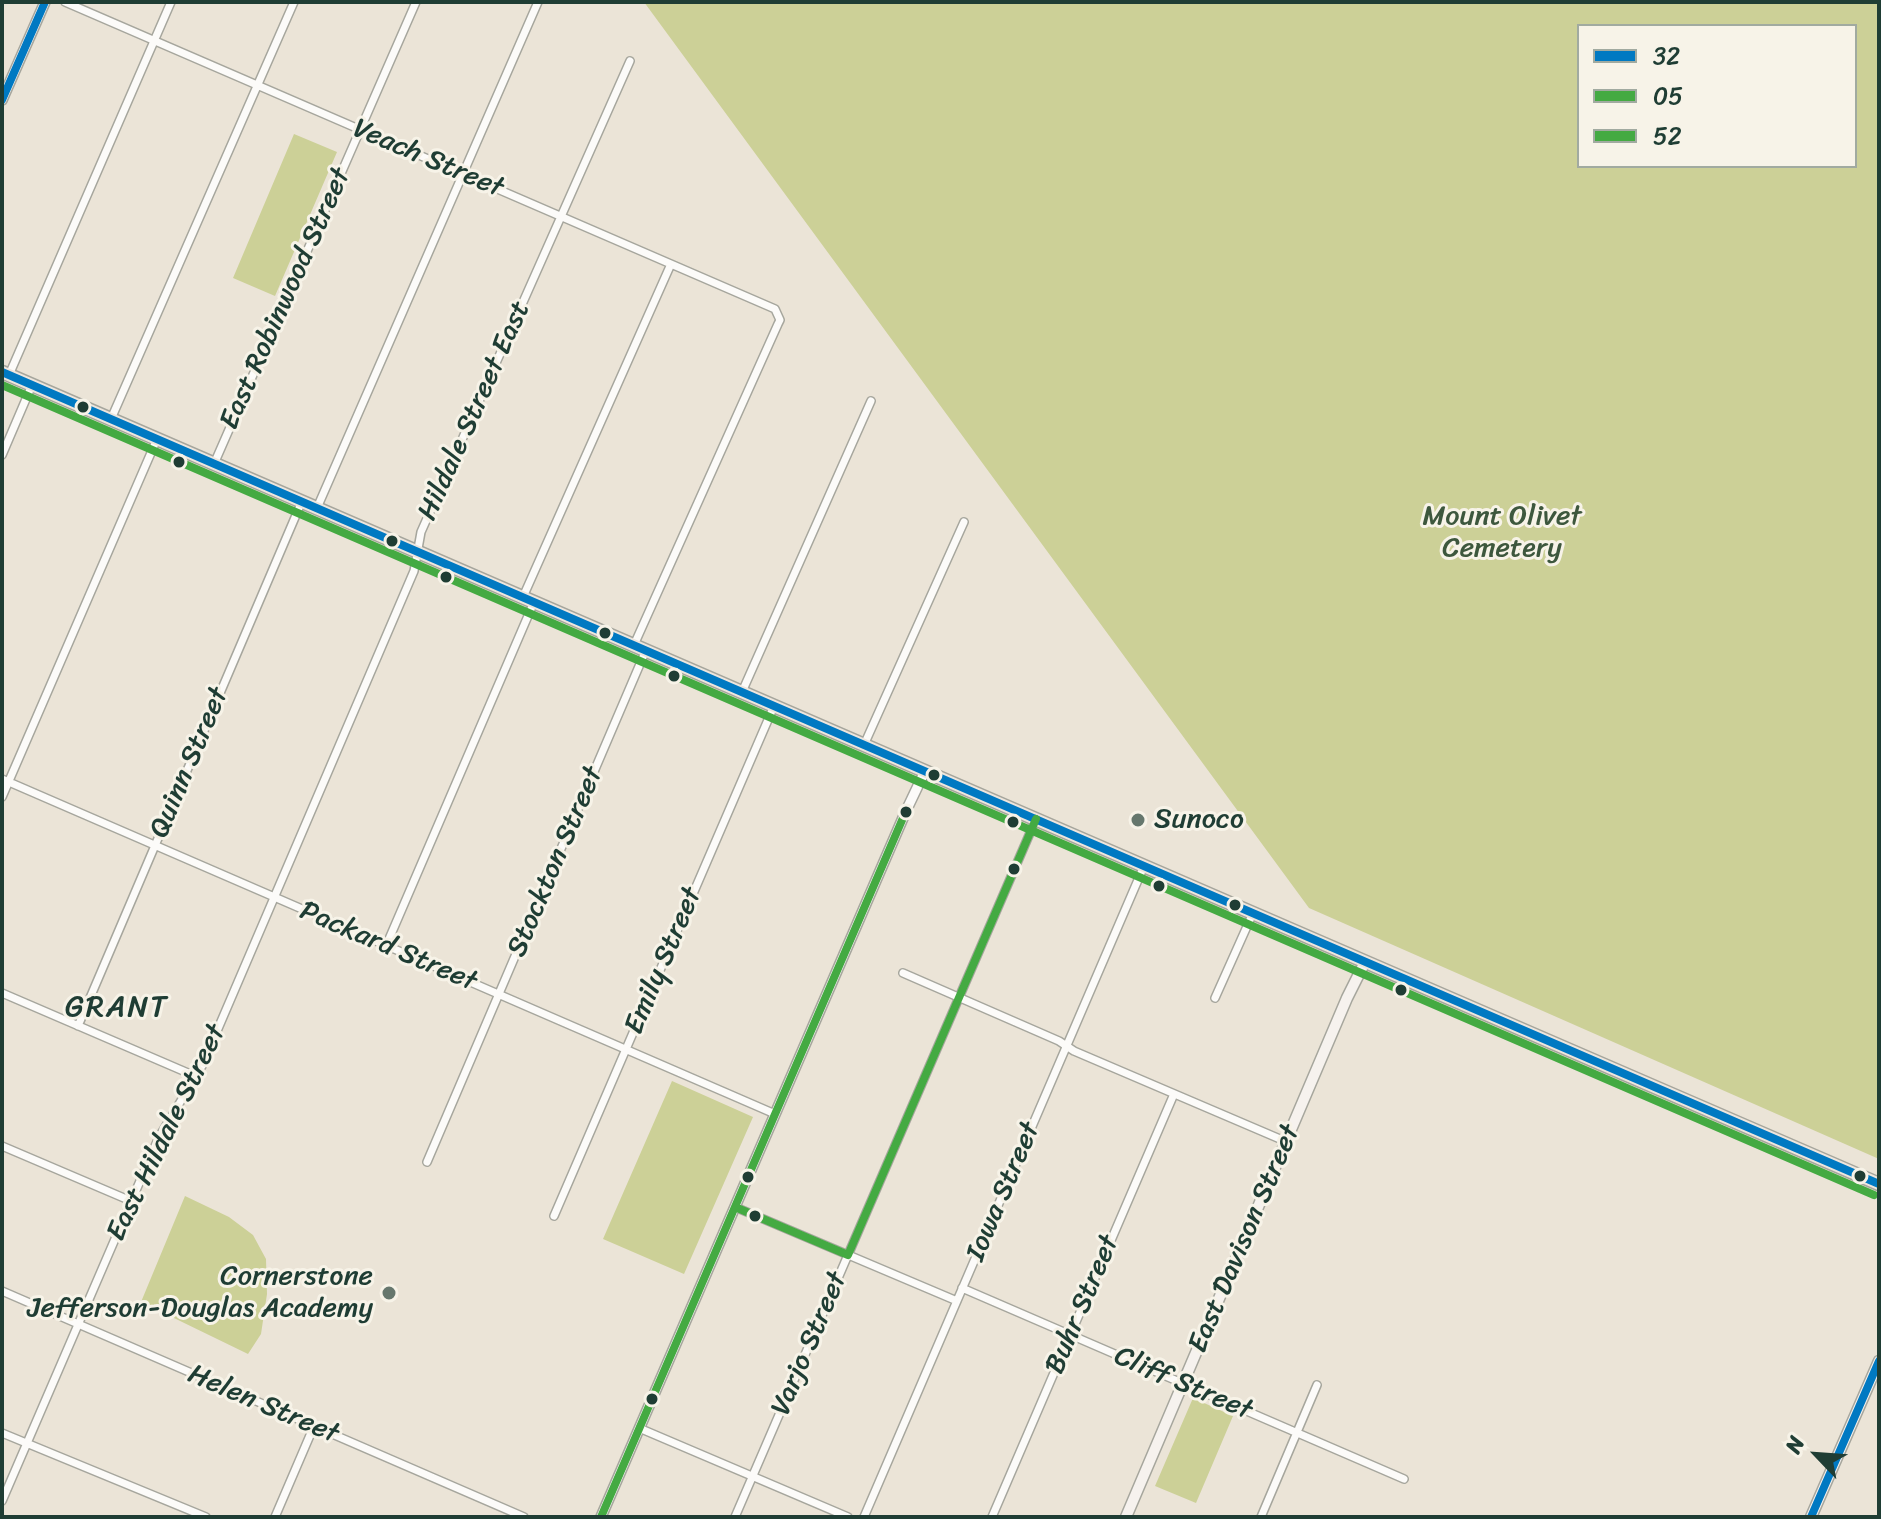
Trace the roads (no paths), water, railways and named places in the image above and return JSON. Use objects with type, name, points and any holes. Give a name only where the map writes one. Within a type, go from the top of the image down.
[{"type":"main road","points":[[6,373],[1879,1184]]},
{"type":"main road","name":"East Davison Street","points":[[1126,1517],[1365,962]]},
{"type":"main road","points":[[1811,1517],[1879,1361]]},
{"type":"street","points":[[2,100],[45,2]]},
{"type":"street","name":"Veach Street","points":[[65,2],[770,306],[777,313],[778,324]]},
{"type":"street","points":[[6,373],[171,2]]},
{"type":"street","points":[[111,419],[294,2]]},
{"type":"street","name":"East Robinwood Street","points":[[214,464],[416,2]]},
{"type":"street","points":[[317,508],[538,2]]},
{"type":"street","name":"Hildale Street East","points":[[274,897],[414,571],[421,532],[630,61]]},
{"type":"street","points":[[386,946],[671,264]]},
{"type":"street","name":"Stockton Street","points":[[427,1162],[778,324]]},
{"type":"street","points":[[2,455],[32,385]]},
{"type":"street","points":[[742,692],[871,401]]},
{"type":"street","points":[[2,797],[5,781],[157,439]]},
{"type":"street","name":"Quinn Street","points":[[78,1026],[302,501]]},
{"type":"street","points":[[864,745],[964,522]]},
{"type":"street","name":"Emily Street","points":[[554,1216],[774,706]]},
{"type":"street","points":[[601,1517],[925,771]]},
{"type":"street","name":"Packard Street","points":[[5,781],[775,1114]]},
{"type":"street","name":"Varjo Street","points":[[735,1517],[1036,819]]},
{"type":"street","name":"Iowa Street","points":[[864,1517],[1144,866]]},
{"type":"street","name":"East Hildale Street","points":[[2,1501],[160,1135],[202,1066],[274,897]]},
{"type":"street","points":[[1215,998],[1253,913]]},
{"type":"street","points":[[903,973],[1059,1041],[1074,1051],[1287,1142]]},
{"type":"street","points":[[2,993],[195,1076]]},
{"type":"street","name":"Buhr Street","points":[[992,1517],[1174,1094]]},
{"type":"street","points":[[2,1146],[131,1201]]},
{"type":"street","points":[[735,1207],[957,1301]]},
{"type":"street","name":"Cliff Street","points":[[962,1288],[1404,1479]]},
{"type":"street","name":"Helen Street","points":[[2,1291],[524,1517]]},
{"type":"street","points":[[1261,1517],[1317,1385]]},
{"type":"street","points":[[275,1517],[314,1426]]},
{"type":"street","points":[[639,1428],[848,1517]]},
{"type":"street","points":[[2,1433],[206,1517]]},
{"type":"place","name":"Sunoco","points":[[1138,820]]},
{"type":"place","name":"Cornerstone Jefferson-Douglas Academy","points":[[389,1293]]},
{"type":"district","name":"GRANT","points":[[117,1008]]},
{"type":"park label","name":"Mount Olivet Cemetery","points":[[1502,533]]}]
